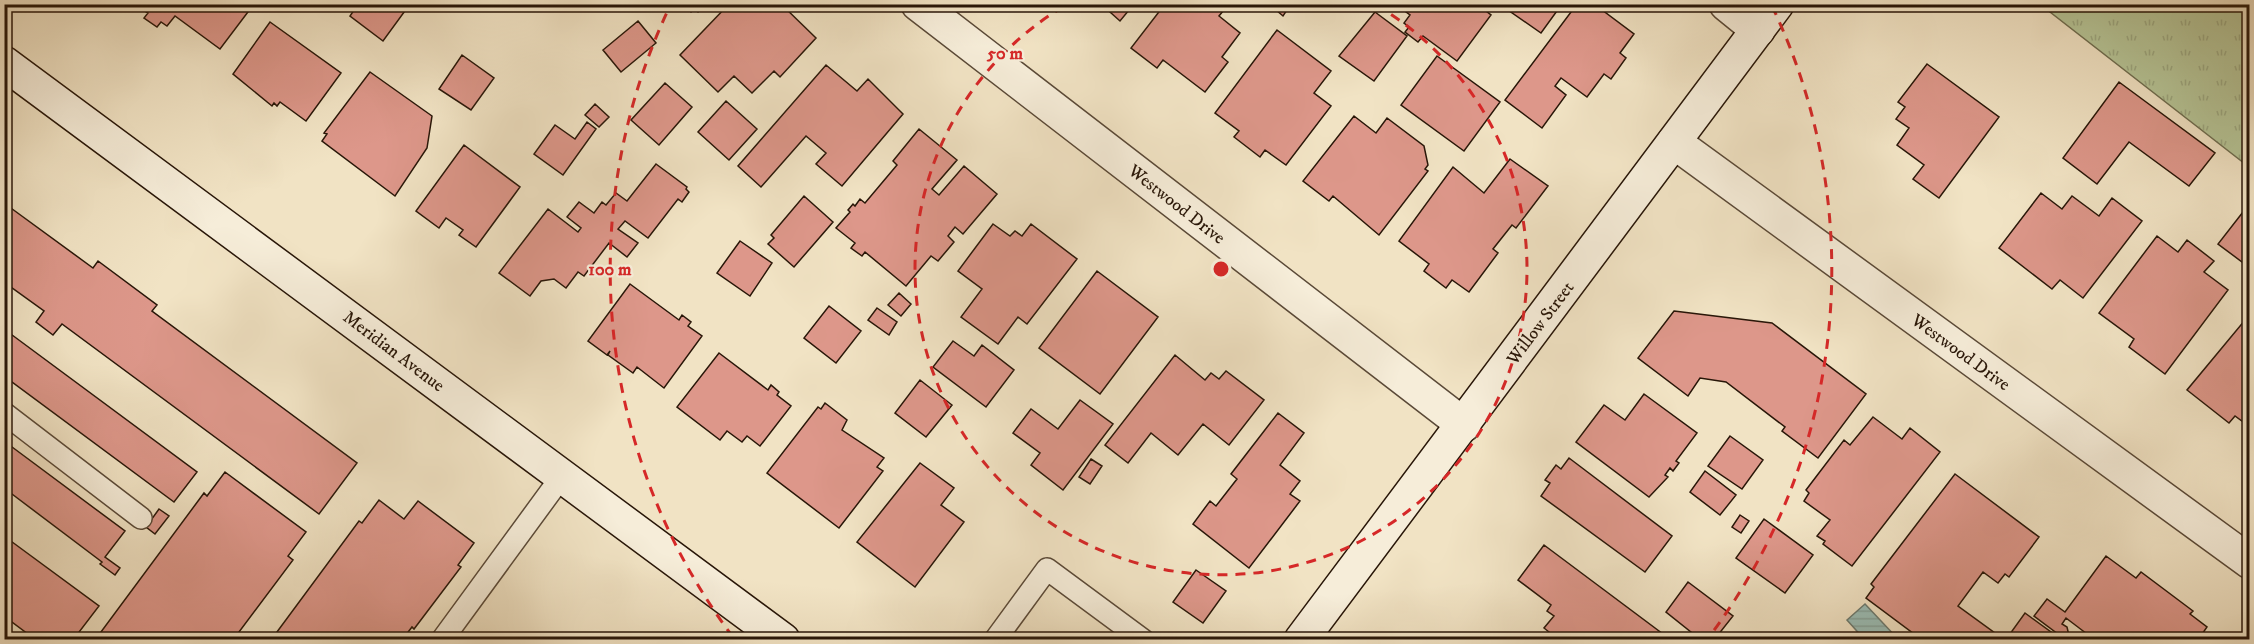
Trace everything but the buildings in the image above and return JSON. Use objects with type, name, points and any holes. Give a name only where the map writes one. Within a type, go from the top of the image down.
[{"type":"main road","name":"Westwood Drive","points":[[918,4],[1464,425]]},
{"type":"main road","points":[[1726,4],[1768,17]]},
{"type":"main road","name":"Willow Street","points":[[1300,639],[1464,425],[1768,17]]},
{"type":"main road","name":"Meridian Avenue","points":[[4,63],[783,639]]},
{"type":"main road","name":"Westwood Drive","points":[[1674,142],[2250,561]]},
{"type":"lane","points":[[4,413],[141,518]]},
{"type":"lane","points":[[442,639],[562,476]]},
{"type":"lane","points":[[995,639],[1047,569],[1143,639]]},
{"type":"green space","points":[[2041,5],[2249,5],[2249,167]]},
{"type":"water","points":[[1865,604],[1898,639],[1864,639],[1847,620]]}]
